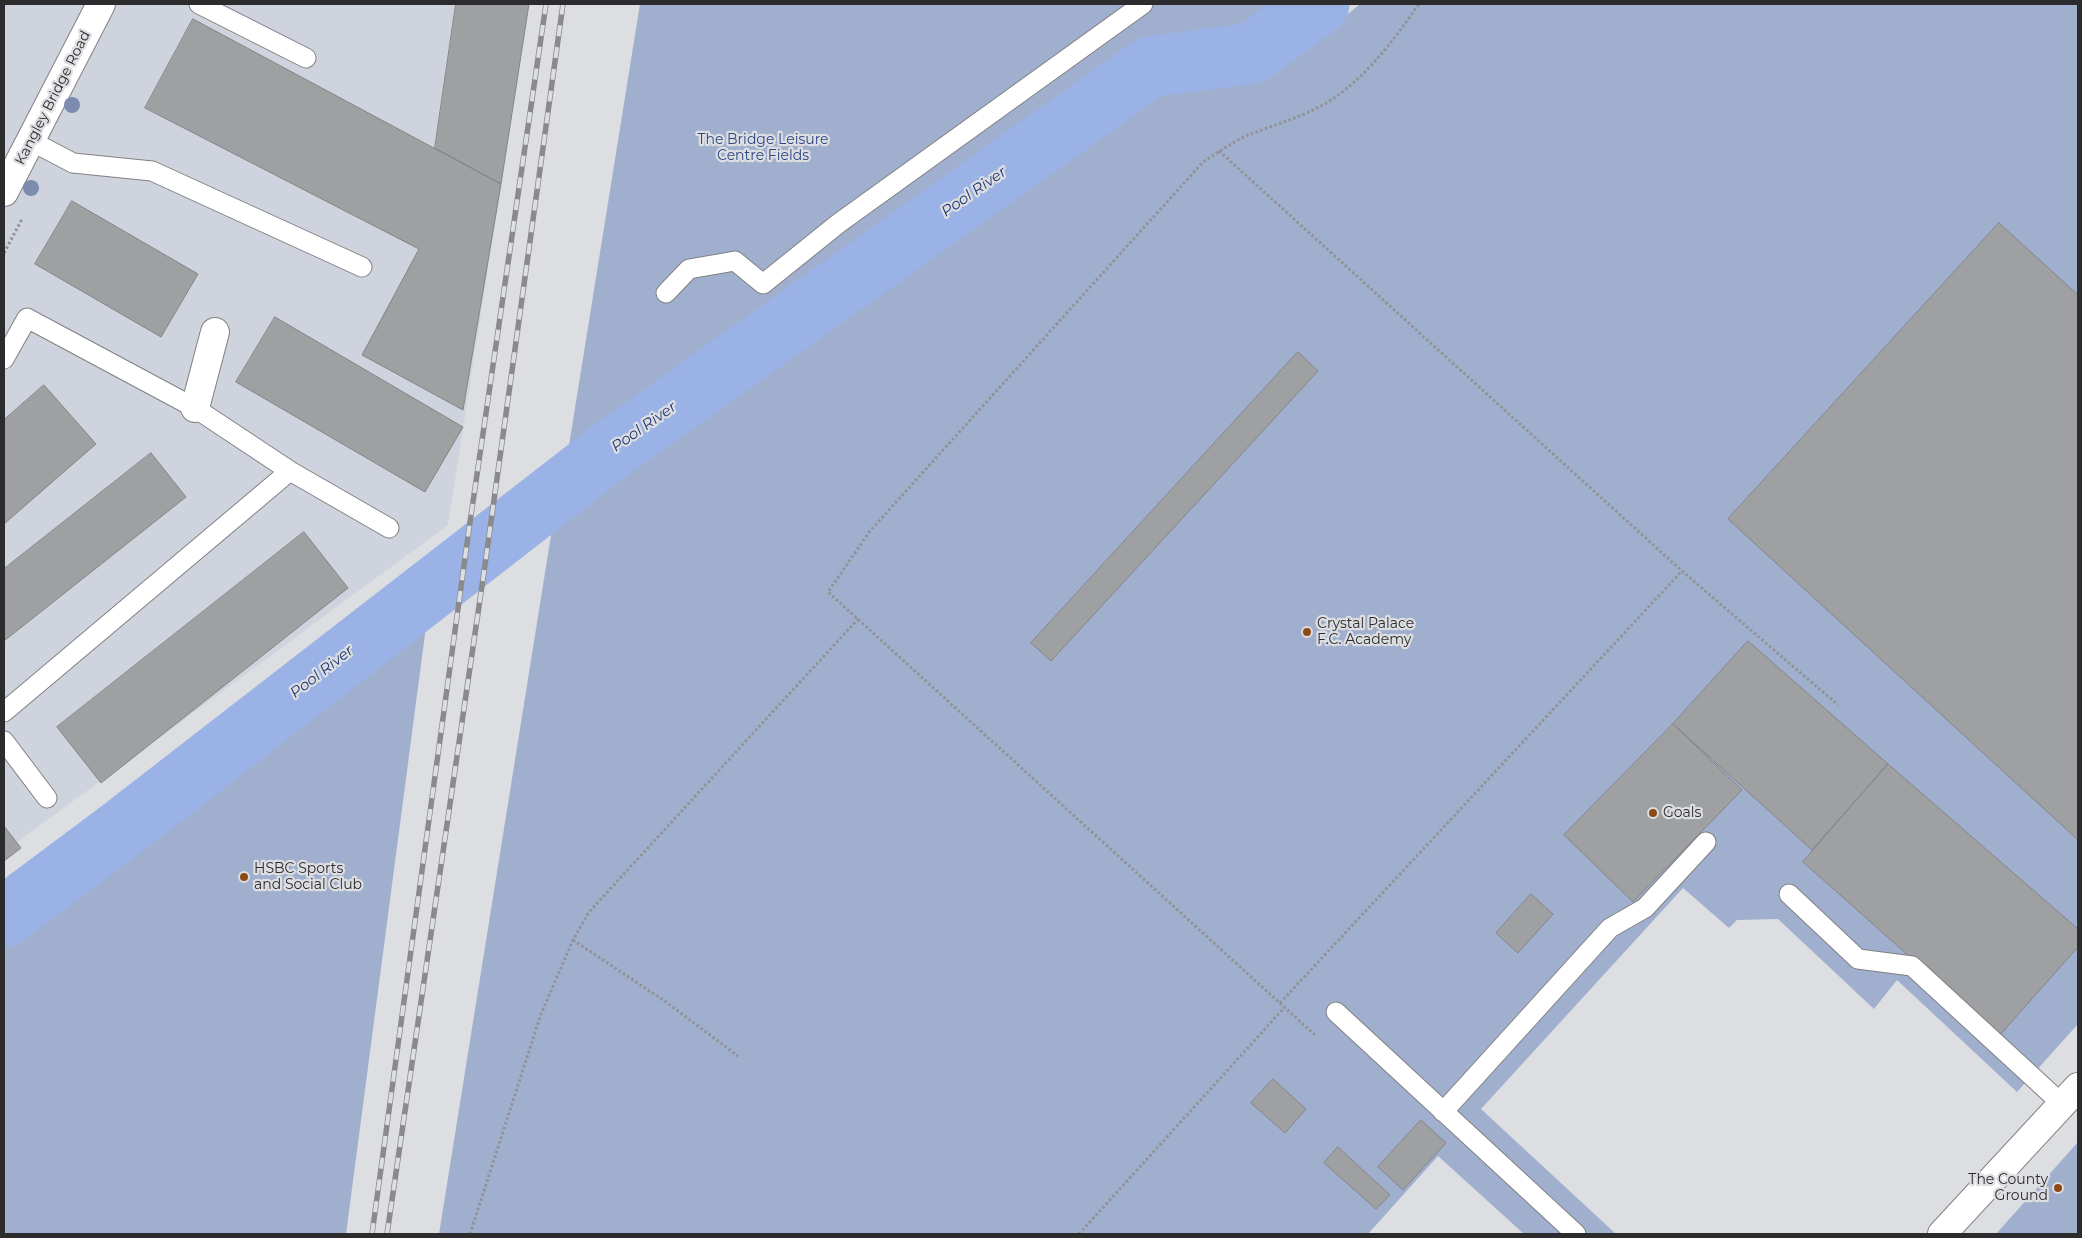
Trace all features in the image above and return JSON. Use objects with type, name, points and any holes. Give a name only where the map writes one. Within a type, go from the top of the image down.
[{"type":"street","name":"Kangley Bridge Road","points":[[4,192],[101,4]]},
{"type":"street","points":[[195,408],[215,332]]},
{"type":"street","points":[[1942,1234],[2070,1095]]},
{"type":"lane","points":[[199,4],[306,58]]},
{"type":"lane","points":[[666,293],[689,269],[734,261],[763,284],[838,223],[1143,4]]},
{"type":"lane","points":[[31,141],[73,163],[152,171],[362,267]]},
{"type":"lane","points":[[4,359],[28,318],[195,408],[290,471],[389,528]]},
{"type":"lane","points":[[4,712],[290,471]]},
{"type":"lane","points":[[4,741],[46,798]]},
{"type":"lane","points":[[1443,1112],[1610,928],[1645,908],[1706,842]]},
{"type":"lane","points":[[1789,894],[1858,959],[1912,966],[2070,1095]]},
{"type":"lane","points":[[1336,1012],[1576,1234]]},
{"type":"path","points":[[1315,1035],[828,592],[870,531],[1203,162],[1244,137],[1312,110],[1334,98],[1375,60],[1397,35],[1418,4]]},
{"type":"path","points":[[1219,151],[1682,571],[1838,705]]},
{"type":"path","points":[[1280,1003],[1682,571]]},
{"type":"path","points":[[470,1234],[532,1042],[573,940],[589,912],[858,619]]},
{"type":"path","points":[[573,940],[666,1002],[738,1056]]},
{"type":"path","points":[[1079,1234],[1284,1008]]},
{"type":"shaded area","points":[[4,4],[529,4],[448,525],[4,852]]},
{"type":"green space","name":"The Bridge Leisure Centre Fields","points":[[640,4],[1294,4],[1252,38],[1152,50],[566,464]]},
{"type":"green space","name":"Crystal Palace F.C. Academy","points":[[1360,4],[2078,4],[2078,1024],[2017,1092],[1897,980],[1874,1009],[1778,919],[1737,920],[1729,928],[1683,888],[1481,1109],[1616,1234],[1524,1234],[1438,1156],[1368,1234],[439,1234],[553,523],[1128,80],[1178,63],[1263,58],[1283,54],[1319,38]]},
{"type":"green space","name":"HSBC Sports and Social Club","points":[[427,619],[346,1234],[4,1234],[4,945],[184,810],[303,712]]},
{"type":"green space","name":"The County Ground","points":[[2078,1142],[2078,1234],[1996,1234]]},
{"type":"building","points":[[456,4],[529,4],[501,184],[435,148]]},
{"type":"building","points":[[193,19],[501,184],[463,410],[362,355],[419,249],[145,108]]},
{"type":"building","points":[[72,201],[198,274],[161,337],[35,264]]},
{"type":"building","points":[[1999,223],[2078,295],[2078,840],[1728,519]]},
{"type":"building","points":[[275,317],[463,427],[425,492],[236,382]]},
{"type":"building","points":[[1298,352],[1318,371],[1051,661],[1031,643]]},
{"type":"building","points":[[44,385],[96,444],[4,524],[4,420]]},
{"type":"building","points":[[151,453],[186,497],[4,641],[4,569]]},
{"type":"building","points":[[304,532],[348,588],[101,783],[57,727]]},
{"type":"building","points":[[1748,641],[1888,764],[1812,850],[1673,724]]},
{"type":"building","name":"Goals","points":[[1673,724],[1742,790],[1633,902],[1564,835]]},
{"type":"building","points":[[1888,764],[2078,929],[2078,947],[1999,1036],[1803,862]]},
{"type":"building","points":[[4,826],[21,848],[4,861]]},
{"type":"building","points":[[1531,894],[1553,914],[1518,953],[1496,933]]},
{"type":"building","points":[[1273,1079],[1306,1109],[1285,1133],[1251,1103]]},
{"type":"building","points":[[1421,1120],[1446,1143],[1403,1190],[1378,1167]]},
{"type":"building","points":[[1338,1147],[1390,1195],[1376,1209],[1324,1163]]},
{"type":"waterway","name":"Pool River","points":[[4,917],[118,832],[611,450],[1150,67],[1253,53],[1319,4]]},
{"type":"railway","points":[[372,1234],[469,529],[546,4]]},
{"type":"railway","points":[[387,1234],[484,572],[563,4]]},
{"type":"place","name":"Crystal Palace F.C. Academy","points":[[1307,632]]},
{"type":"place","name":"Goals","points":[[1653,813]]},
{"type":"place","name":"HSBC Sports and Social Club","points":[[244,877]]},
{"type":"place","name":"The County Ground","points":[[2058,1188]]}]
